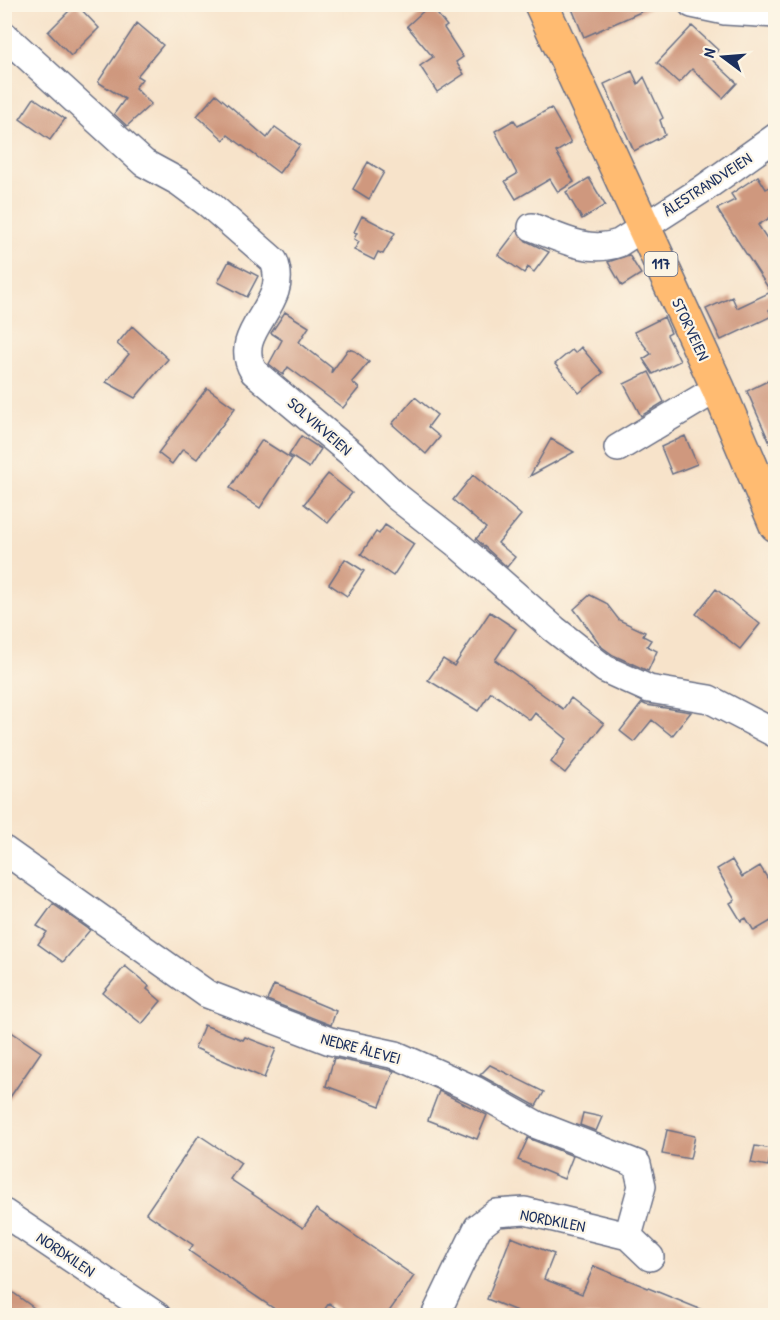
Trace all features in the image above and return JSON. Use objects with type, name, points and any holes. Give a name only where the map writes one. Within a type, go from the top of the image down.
[{"type":"main road","name":"STORVEIEN","points":[[541,4],[773,512]]},
{"type":"street","points":[[692,4],[725,11],[776,14]]},
{"type":"street","name":"SOLVIKVEIEN","points":[[4,35],[144,163],[179,182],[210,205],[274,261],[278,272],[277,286],[246,347],[246,359],[254,372],[353,455],[396,496],[456,543],[554,629],[605,669],[649,689],[709,699],[776,734]]},
{"type":"street","name":"ÅLESTRANDVEIEN","points":[[532,227],[578,244],[607,247],[619,243],[643,225],[774,142]]},
{"type":"street","points":[[618,448],[718,388]]},
{"type":"street","name":"NEDRE ÅLEVEI","points":[[4,850],[207,994],[330,1041],[396,1055],[475,1089],[537,1125],[637,1164],[642,1186],[628,1236]]},
{"type":"street","name":"NORDKILEN","points":[[435,1316],[478,1227],[496,1213],[525,1211],[628,1236]]},
{"type":"street","name":"NORDKILEN","points":[[4,1213],[157,1316]]},
{"type":"street","points":[[628,1236],[650,1257]]},
{"type":"building","points":[[76,4],[99,28],[71,56],[48,32]]},
{"type":"building","points":[[570,4],[659,4],[584,37]]},
{"type":"building","points":[[430,5],[447,26],[444,28],[463,57],[456,62],[464,74],[437,92],[420,66],[433,57],[407,26]]},
{"type":"building","points":[[137,23],[163,45],[137,76],[142,79],[135,88],[151,104],[127,126],[114,114],[125,99],[98,82]]},
{"type":"building","points":[[692,26],[718,50],[710,58],[737,83],[723,98],[692,69],[679,83],[657,63]]},
{"type":"building","points":[[632,71],[638,84],[644,77],[663,118],[660,120],[665,135],[634,151],[604,84]]},
{"type":"building","points":[[216,94],[267,138],[275,127],[300,145],[279,173],[228,135],[224,140],[197,116]]},
{"type":"building","points":[[34,98],[65,119],[50,140],[20,119]]},
{"type":"building","points":[[551,108],[571,143],[556,152],[574,182],[558,192],[550,179],[516,199],[505,181],[517,174],[495,131],[514,120],[518,126]]},
{"type":"building","points":[[368,162],[384,172],[369,199],[353,189]]},
{"type":"building","points":[[758,176],[766,189],[776,183],[776,214],[758,225],[776,252],[776,304],[769,310],[772,316],[721,340],[706,309],[732,297],[737,308],[771,292],[717,209],[735,200],[731,194]]},
{"type":"building","points":[[589,178],[605,205],[582,219],[566,192]]},
{"type":"building","points":[[362,216],[395,233],[383,254],[378,252],[374,260],[354,250],[359,242],[354,239],[357,233],[354,232]]},
{"type":"building","points":[[517,230],[526,241],[549,252],[534,272],[528,267],[524,273],[498,255]]},
{"type":"building","points":[[629,255],[641,274],[622,286],[608,262]]},
{"type":"building","points":[[229,261],[258,276],[247,297],[218,282]]},
{"type":"building","points":[[285,312],[309,327],[299,342],[332,368],[331,373],[348,349],[355,351],[369,362],[352,382],[359,388],[343,408],[288,367],[283,375],[269,364],[282,340],[271,333]]},
{"type":"building","points":[[664,317],[671,333],[667,335],[680,361],[653,374],[643,359],[651,354],[634,332]]},
{"type":"building","points":[[132,326],[168,359],[135,398],[106,382],[129,354],[117,344]]},
{"type":"building","points":[[581,347],[603,373],[579,393],[555,364],[572,350],[575,353]]},
{"type":"building","points":[[649,372],[664,402],[641,416],[624,384]]},
{"type":"building","points":[[776,377],[776,457],[747,391]]},
{"type":"building","points":[[207,388],[235,408],[197,459],[183,449],[172,464],[158,453]]},
{"type":"building","points":[[415,397],[437,415],[428,427],[440,437],[426,454],[392,424]]},
{"type":"building","points":[[301,436],[321,449],[309,468],[289,455]]},
{"type":"building","points":[[685,436],[697,464],[672,474],[661,447]]},
{"type":"building","points":[[551,439],[574,452],[530,476]]},
{"type":"building","points":[[262,440],[292,459],[260,508],[230,488]]},
{"type":"building","points":[[328,474],[352,493],[328,523],[304,504]]},
{"type":"building","points":[[473,475],[521,515],[498,543],[515,557],[507,567],[476,539],[486,528],[453,500]]},
{"type":"building","points":[[385,525],[414,544],[393,576],[361,554],[376,532],[379,534]]},
{"type":"building","points":[[345,559],[364,571],[347,596],[329,584]]},
{"type":"building","points":[[716,589],[760,624],[740,649],[696,614]]},
{"type":"building","points":[[590,595],[606,603],[619,620],[645,632],[643,636],[651,640],[647,646],[657,651],[648,671],[613,655],[602,647],[574,609]]},
{"type":"building","points":[[490,612],[516,629],[495,660],[563,709],[571,698],[604,724],[565,773],[551,762],[567,739],[535,713],[530,720],[491,692],[478,711],[428,680],[443,659],[454,666]]},
{"type":"building","points":[[642,703],[691,712],[672,736],[652,720],[634,742],[620,731]]},
{"type":"building","points":[[732,860],[742,877],[760,866],[776,892],[776,918],[754,931],[746,918],[741,921],[730,903],[735,900],[717,869]]},
{"type":"building","points":[[53,904],[90,930],[63,962],[38,944],[47,932],[37,926]]},
{"type":"building","points":[[125,966],[149,986],[147,989],[161,1001],[142,1024],[103,993]]},
{"type":"building","points":[[274,985],[336,1011],[331,1025],[267,1000]]},
{"type":"building","points":[[204,1025],[243,1040],[245,1037],[276,1049],[264,1078],[195,1048]]},
{"type":"building","points":[[4,1027],[41,1052],[4,1106]]},
{"type":"building","points":[[334,1058],[394,1071],[380,1106],[326,1086]]},
{"type":"building","points":[[490,1065],[544,1092],[536,1106],[480,1075]]},
{"type":"building","points":[[439,1091],[487,1115],[477,1139],[428,1120]]},
{"type":"building","points":[[583,1113],[602,1117],[596,1131],[580,1125]]},
{"type":"building","points":[[667,1130],[695,1136],[690,1159],[662,1154]]},
{"type":"building","points":[[199,1135],[241,1163],[230,1179],[303,1228],[316,1209],[414,1276],[386,1316],[347,1316],[329,1303],[320,1316],[285,1316],[189,1251],[193,1245],[146,1213]]},
{"type":"building","points":[[528,1138],[573,1156],[564,1179],[518,1160]]},
{"type":"building","points":[[755,1146],[772,1149],[768,1166],[751,1163]]},
{"type":"building","points":[[511,1237],[554,1254],[544,1279],[582,1294],[594,1266],[717,1316],[529,1316],[487,1299]]},
{"type":"building","points":[[4,1286],[45,1316],[4,1316]]}]
